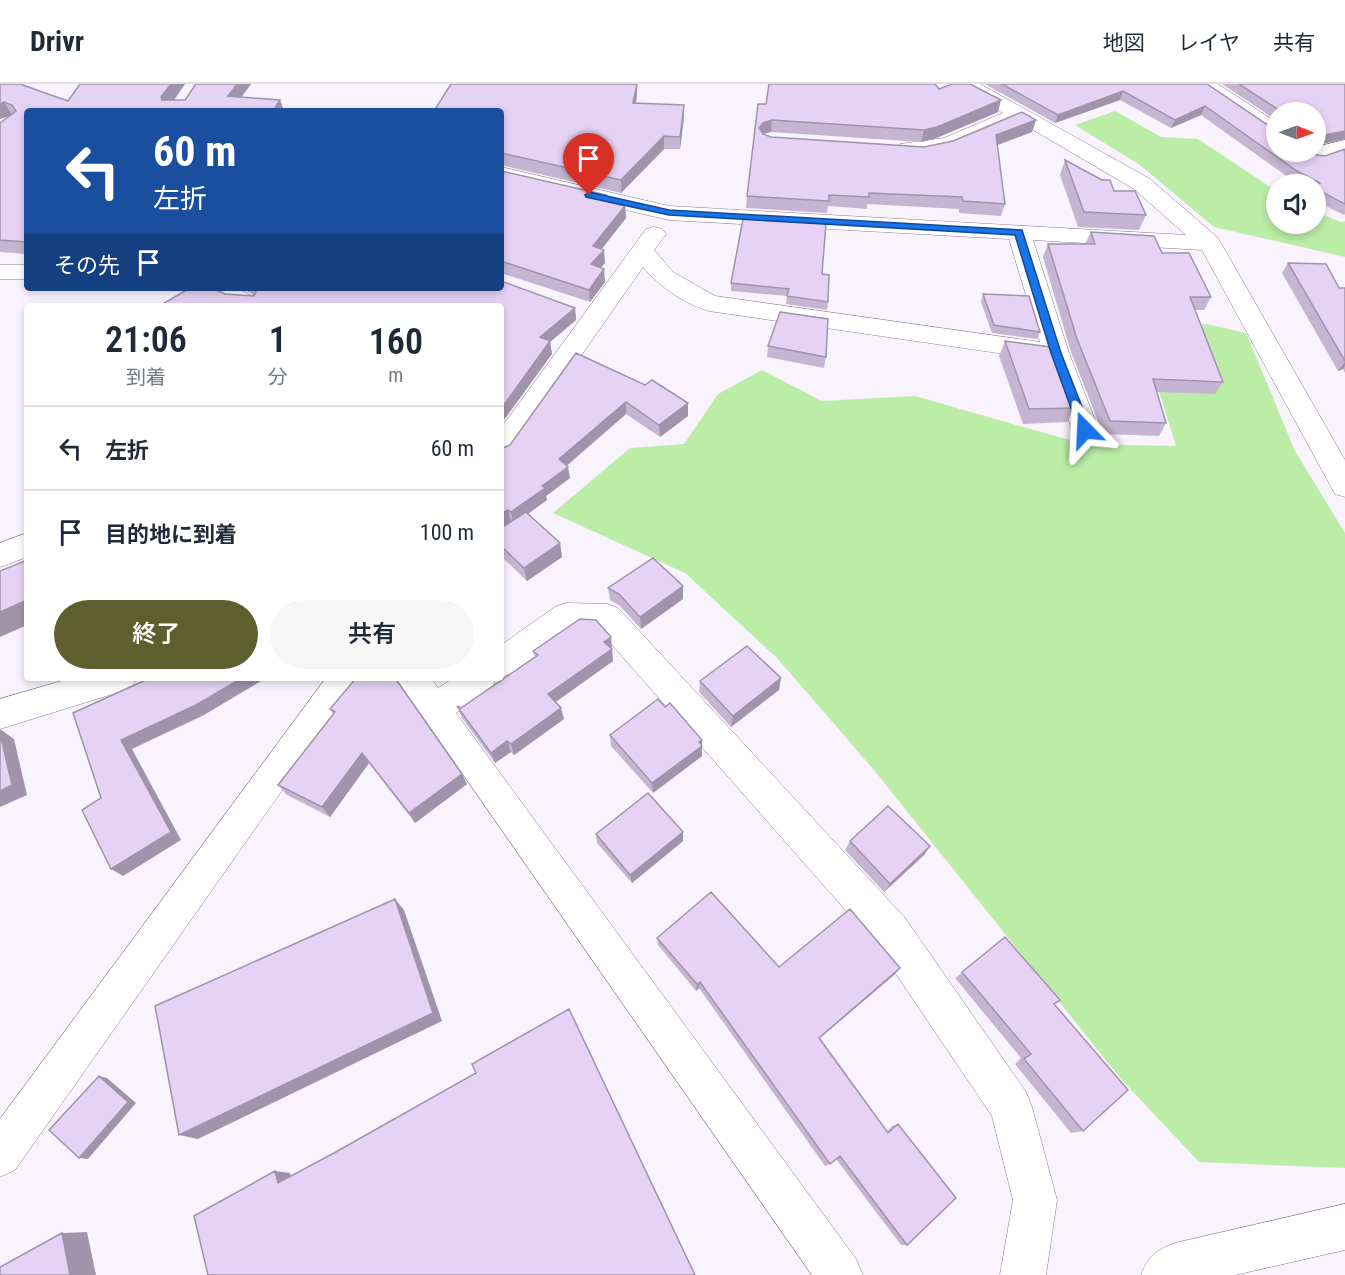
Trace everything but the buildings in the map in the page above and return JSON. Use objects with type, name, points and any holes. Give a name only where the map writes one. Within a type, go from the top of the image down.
[{"type":"street","points":[[965,84],[1142,184],[1210,243],[1345,486]]},
{"type":"street","points":[[1204,84],[1266,124]]},
{"type":"street","points":[[887,148],[921,150],[941,146],[1019,113]]},
{"type":"street","points":[[1326,153],[1345,146]]},
{"type":"street","points":[[504,175],[669,213],[1210,243]]},
{"type":"street","points":[[504,444],[586,312],[642,251],[669,213]]},
{"type":"street","points":[[1019,232],[1056,353],[1085,430]]},
{"type":"street","points":[[642,251],[664,277],[709,303],[1056,353]]},
{"type":"street","points":[[0,272],[24,272]]},
{"type":"street","points":[[226,291],[244,303]]},
{"type":"street","points":[[0,555],[24,545]]},
{"type":"street","points":[[504,661],[566,616],[606,617],[891,932],[1011,1107],[1035,1200],[1023,1275]]},
{"type":"street","points":[[0,714],[110,681]]},
{"type":"street","points":[[0,1155],[343,681]]},
{"type":"street","points":[[414,681],[840,1275]]},
{"type":"street","points":[[435,709],[476,681]]},
{"type":"street","points":[[1164,1275],[1175,1266],[1345,1227]]},
{"type":"green space","points":[[1115,111],[1161,137],[1198,139],[1266,184],[1266,234],[1326,234],[1326,216],[1341,222],[1345,221],[1345,257],[1214,227],[1140,165],[1075,125]]},
{"type":"green space","points":[[1207,324],[1246,333],[1295,451],[1345,533],[1345,1168],[1199,1162],[1120,1078],[874,770],[777,658],[685,573],[553,513],[630,448],[684,444],[718,394],[762,370],[822,401],[915,396],[1083,444],[1176,446],[1140,330]]},
{"type":"route","points":[[589,195],[669,213],[1019,232],[1056,353],[1085,430]]}]
